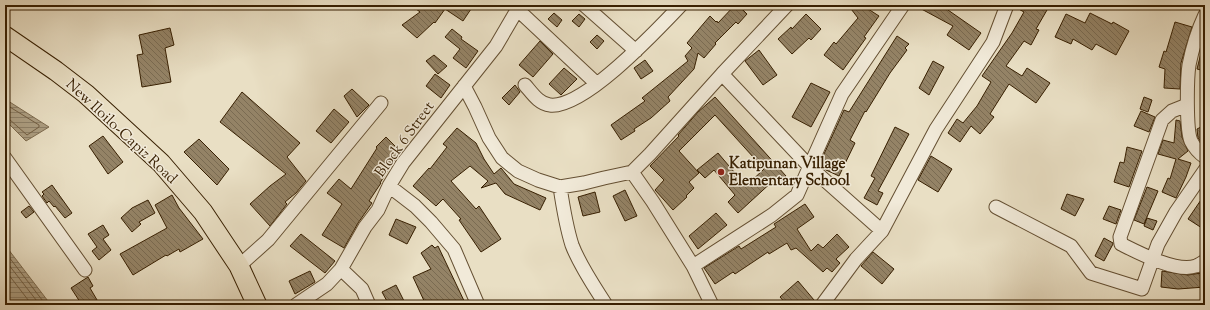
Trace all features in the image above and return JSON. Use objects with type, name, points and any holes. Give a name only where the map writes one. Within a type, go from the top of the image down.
[{"type":"highway","name":"New Iloilo-Capiz Road","points":[[5,36],[56,71],[86,94],[161,163],[203,212],[239,266],[257,305]]},
{"type":"street","points":[[584,5],[636,51]]},
{"type":"street","points":[[525,85],[540,102],[550,105],[561,105],[583,94],[636,51],[681,5]]},
{"type":"street","points":[[464,86],[489,138],[502,158],[518,171],[538,180],[560,187],[632,172],[787,5]]},
{"type":"street","points":[[693,266],[772,215],[797,195],[842,94],[903,5]]},
{"type":"street","points":[[822,305],[856,259],[882,231],[936,129],[993,42],[1007,5]]},
{"type":"street","points":[[519,7],[597,84]]},
{"type":"street","name":"Block 6 Street","points":[[296,305],[327,284],[341,269],[365,227],[378,210],[389,186],[403,163],[496,46],[519,7]]},
{"type":"street","points":[[1205,15],[1189,65],[1187,105],[1191,140],[1197,152],[1205,157]]},
{"type":"street","points":[[722,74],[810,167],[882,231]]},
{"type":"street","points":[[239,266],[268,240],[381,103]]},
{"type":"street","points":[[1187,105],[1172,111],[1162,120],[1120,238],[1121,244],[1152,260],[1185,267],[1196,266],[1205,261]]},
{"type":"street","points":[[5,158],[86,270]]},
{"type":"street","points":[[996,207],[1071,246],[1091,273],[1142,289],[1158,244],[1176,212],[1205,170]]},
{"type":"street","points":[[632,172],[653,202],[693,266],[712,305]]},
{"type":"street","points":[[389,186],[415,206],[454,249],[478,305]]},
{"type":"street","points":[[560,187],[564,217],[573,246],[582,265],[606,305]]},
{"type":"street","points":[[341,269],[362,289],[369,305]]},
{"type":"water","points":[[5,99],[49,127],[26,141],[5,120]]},
{"type":"water","points":[[5,245],[51,305],[5,305]]},
{"type":"building","points":[[411,5],[463,5],[471,9],[463,21],[445,9],[435,23],[434,22],[417,38],[402,25],[420,12]]},
{"type":"building","points":[[735,5],[738,5],[747,14],[738,24],[736,22],[715,43],[716,44],[704,58],[698,53],[694,69],[668,97],[670,101],[651,118],[634,129],[635,131],[621,140],[611,125],[645,101],[642,98],[688,61],[685,56],[692,48],[687,43],[710,16],[718,23]]},
{"type":"building","points":[[848,5],[862,5],[879,16],[864,37],[866,38],[843,70],[824,55],[834,42],[836,44],[858,18]]},
{"type":"building","points":[[914,5],[951,5],[948,10],[981,33],[969,50],[947,35],[953,26]]},
{"type":"building","points":[[1015,5],[1037,5],[1047,10],[1036,29],[1039,30],[1031,45],[1024,41],[1006,66],[1022,76],[1027,68],[1050,83],[1036,103],[1009,84],[990,114],[994,117],[980,134],[971,126],[960,142],[948,133],[957,119],[963,123],[977,106],[991,82],[982,76],[1012,33],[1024,12],[1015,7]]},
{"type":"building","points":[[554,13],[562,20],[557,27],[548,19]]},
{"type":"building","points":[[1090,13],[1112,24],[1113,22],[1129,31],[1116,55],[1096,44],[1092,50],[1073,39],[1071,44],[1055,37],[1066,14],[1085,23]]},
{"type":"building","points":[[579,14],[585,19],[579,27],[572,21]]},
{"type":"building","points":[[806,14],[821,29],[811,40],[809,38],[792,54],[778,39],[791,27],[792,29]]},
{"type":"building","points":[[1175,22],[1192,27],[1181,63],[1180,89],[1164,88],[1165,69],[1159,67],[1164,51],[1166,52]]},
{"type":"building","points":[[170,28],[174,45],[165,48],[171,82],[142,87],[137,55],[143,54],[139,35]]},
{"type":"building","points":[[452,29],[462,37],[461,39],[478,51],[466,68],[453,58],[460,49],[445,37]]},
{"type":"building","points":[[597,35],[604,41],[597,49],[590,42]]},
{"type":"building","points":[[897,36],[909,44],[905,48],[907,50],[890,73],[866,112],[865,111],[850,140],[855,143],[839,176],[826,170],[819,165],[844,110],[849,112]]},
{"type":"building","points":[[1205,37],[1205,71],[1197,69]]},
{"type":"building","points":[[540,41],[553,54],[533,77],[519,65]]},
{"type":"building","points":[[759,50],[777,75],[763,85],[745,61]]},
{"type":"building","points":[[434,55],[447,66],[438,74],[426,61]]},
{"type":"building","points":[[645,60],[653,71],[641,79],[634,68]]},
{"type":"building","points":[[933,61],[944,67],[929,95],[919,88]]},
{"type":"building","points":[[564,68],[577,79],[561,95],[549,84]]},
{"type":"building","points":[[435,74],[450,85],[441,98],[426,86]]},
{"type":"building","points":[[811,83],[830,92],[811,127],[792,117]]},
{"type":"building","points":[[515,85],[520,92],[509,105],[502,98]]},
{"type":"building","points":[[352,89],[369,105],[357,117],[344,96]]},
{"type":"building","points":[[242,92],[300,143],[287,157],[306,181],[296,193],[285,202],[287,204],[270,226],[250,204],[286,174],[220,122]]},
{"type":"building","points":[[715,97],[786,176],[777,184],[774,180],[738,213],[728,202],[735,195],[714,170],[705,178],[697,170],[718,153],[746,186],[764,169],[715,115],[679,151],[699,173],[689,182],[694,188],[673,210],[655,190],[664,180],[650,166],[679,136],[678,135],[698,112]]},
{"type":"building","points":[[1144,97],[1152,100],[1148,112],[1140,109]]},
{"type":"building","points":[[334,109],[349,122],[331,143],[316,131]]},
{"type":"building","points":[[1141,111],[1155,117],[1149,132],[1134,126]]},
{"type":"building","points":[[1176,120],[1180,121],[1182,137],[1188,151],[1178,159],[1191,163],[1176,198],[1162,192],[1168,178],[1170,179],[1176,159],[1158,154],[1163,140],[1174,143]]},
{"type":"building","points":[[1205,125],[1205,147],[1198,138],[1197,129]]},
{"type":"building","points":[[895,127],[909,134],[878,191],[883,193],[877,205],[864,198],[875,178],[871,176]]},
{"type":"building","points":[[457,128],[476,143],[494,174],[501,168],[514,184],[546,198],[540,210],[505,194],[496,183],[481,188],[488,181],[470,166],[451,181],[476,209],[479,206],[501,239],[481,252],[459,220],[461,219],[443,199],[436,206],[413,186],[429,168],[430,169],[447,147],[443,144]]},
{"type":"building","points":[[103,136],[123,162],[108,174],[89,146]]},
{"type":"building","points":[[386,137],[401,152],[393,162],[369,201],[372,203],[358,223],[344,248],[322,235],[342,204],[327,193],[339,179],[351,189],[377,148],[376,147]]},
{"type":"building","points":[[199,139],[229,169],[217,185],[184,152]]},
{"type":"building","points":[[1127,147],[1142,151],[1129,187],[1114,182],[1120,162],[1124,163]]},
{"type":"building","points":[[931,156],[952,169],[938,192],[918,180]]},
{"type":"building","points":[[52,185],[72,213],[65,218],[55,206],[54,207],[49,201],[47,203],[42,196],[44,194],[42,192]]},
{"type":"building","points":[[1147,187],[1158,191],[1144,224],[1134,220]]},
{"type":"building","points":[[625,190],[637,216],[625,221],[613,196]]},
{"type":"building","points":[[595,192],[600,212],[583,216],[578,197]]},
{"type":"building","points":[[1067,194],[1084,199],[1075,216],[1061,209]]},
{"type":"building","points":[[1205,194],[1205,230],[1188,219]]},
{"type":"building","points":[[172,195],[179,208],[203,239],[180,252],[179,249],[167,256],[166,255],[133,275],[120,254],[167,228],[155,205]]},
{"type":"building","points":[[148,200],[155,213],[139,222],[141,224],[132,232],[121,218],[132,208]]},
{"type":"building","points":[[805,204],[814,217],[797,229],[811,251],[818,244],[823,248],[837,234],[849,247],[836,259],[840,263],[832,272],[827,268],[823,272],[796,248],[791,250],[787,243],[769,254],[768,252],[735,274],[733,272],[715,284],[704,268],[739,246],[741,249],[776,227],[774,224]]},
{"type":"building","points":[[29,206],[34,212],[26,218],[21,212]]},
{"type":"building","points":[[1109,206],[1121,210],[1116,224],[1103,219]]},
{"type":"building","points":[[716,213],[727,225],[698,249],[689,236]]},
{"type":"building","points":[[1147,218],[1157,221],[1153,230],[1144,226]]},
{"type":"building","points":[[396,219],[416,227],[407,244],[389,235]]},
{"type":"building","points":[[103,225],[109,235],[103,239],[111,250],[99,260],[92,251],[97,247],[88,234]]},
{"type":"building","points":[[301,234],[335,261],[325,273],[290,246]]},
{"type":"building","points":[[1104,238],[1113,244],[1104,261],[1095,256]]},
{"type":"building","points":[[432,245],[435,248],[438,246],[466,305],[426,305],[413,277],[431,269],[421,253]]},
{"type":"building","points":[[873,252],[894,269],[882,284],[861,266]]},
{"type":"building","points":[[310,271],[315,282],[295,294],[289,281]]},
{"type":"building","points":[[1162,271],[1188,275],[1201,273],[1205,287],[1178,289],[1161,287]]},
{"type":"building","points":[[88,277],[93,286],[90,288],[100,305],[82,305],[71,288]]},
{"type":"building","points":[[798,281],[814,300],[808,305],[787,305],[780,297]]},
{"type":"building","points":[[396,285],[406,305],[389,305],[382,292]]},
{"type":"place","name":"Katipunan Village Elementary School","points":[[721,172]]}]
